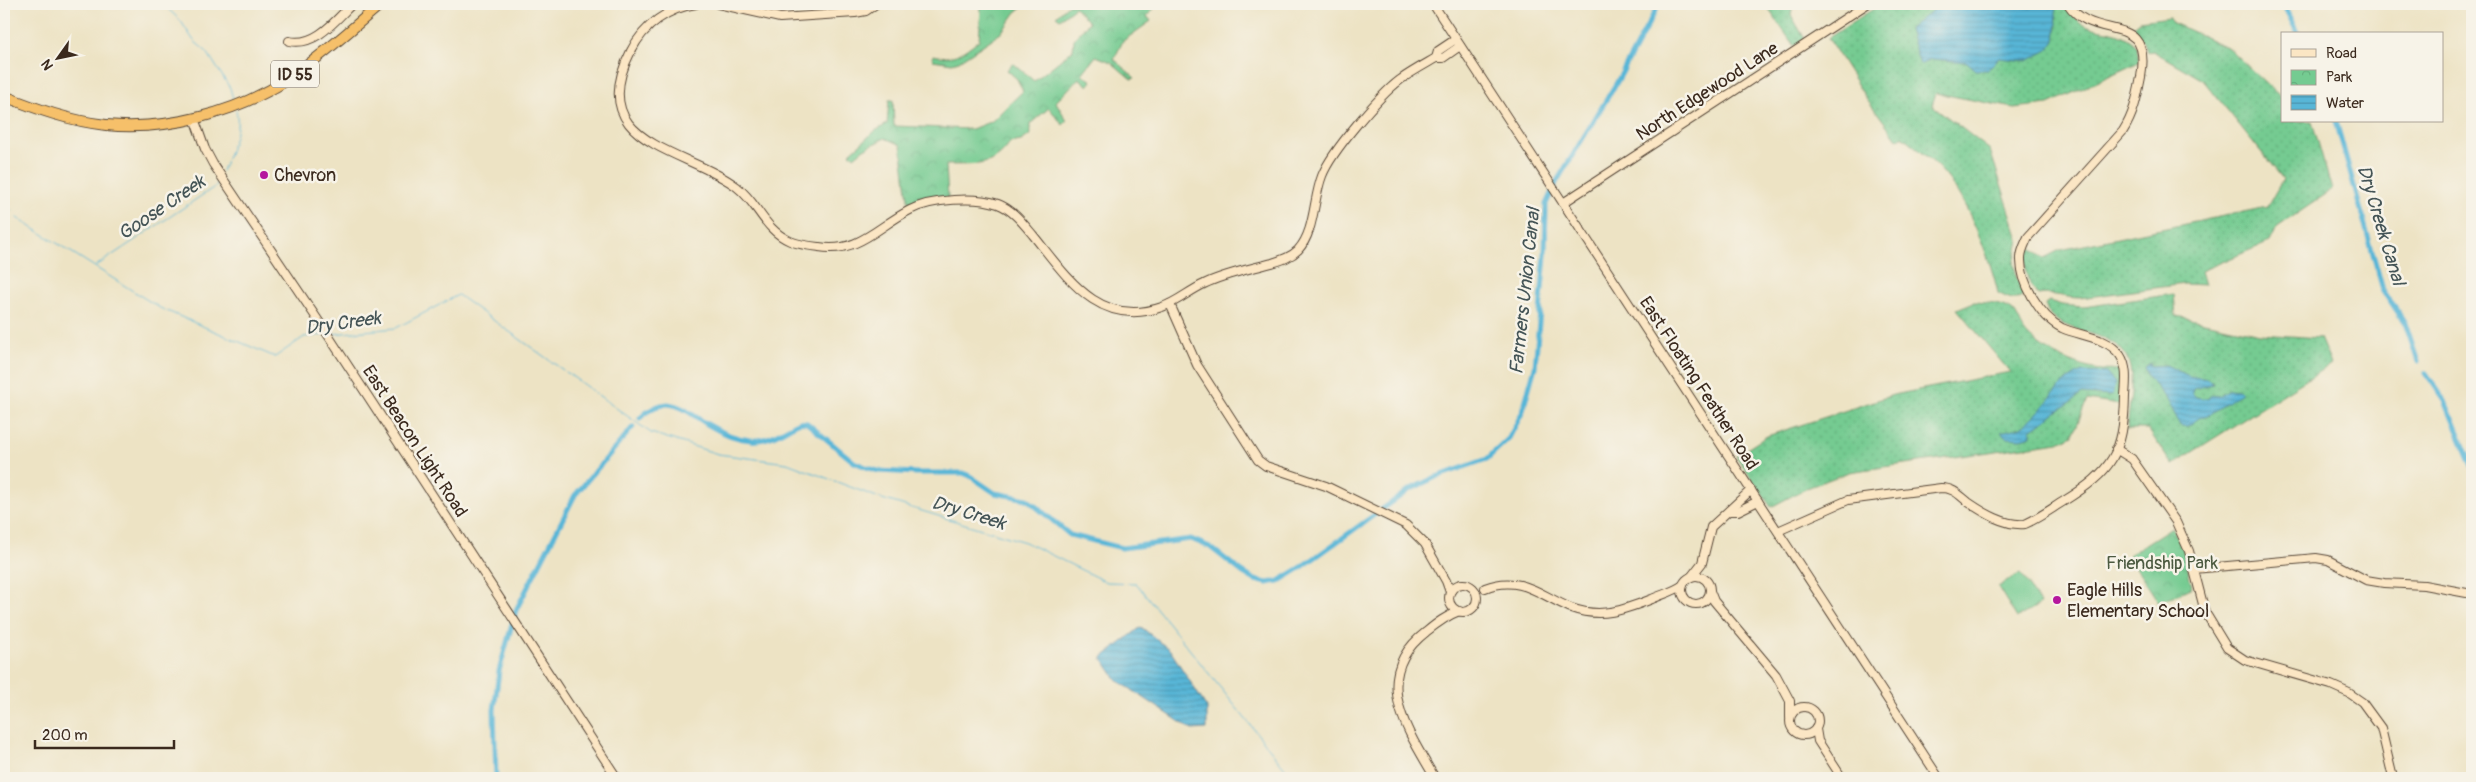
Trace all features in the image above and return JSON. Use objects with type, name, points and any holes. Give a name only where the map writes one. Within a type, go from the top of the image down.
[{"type":"highway","name":"ID 55","points":[[4,96],[52,114],[106,125],[155,124],[194,118],[247,101],[285,81],[315,60],[381,4]]},
{"type":"street","points":[[289,41],[297,43],[310,40],[326,29],[352,4]]},
{"type":"street","points":[[696,4],[671,11],[649,26],[636,41],[620,80],[623,112],[633,129],[649,143],[738,187],[770,227],[791,241],[826,249],[847,247],[863,241],[904,213],[919,206],[957,201],[984,201],[1001,204],[1014,214],[1075,287],[1097,302],[1128,312],[1155,309],[1170,304],[1207,282],[1281,260],[1295,252],[1305,240],[1323,174],[1336,150],[1398,82],[1436,58],[1438,51],[1458,43]]},
{"type":"street","points":[[718,4],[785,18],[856,14],[866,11],[876,4]]},
{"type":"street","name":"East Floating Feather Road","points":[[1433,4],[1939,778]]},
{"type":"street","name":"North Edgewood Lane","points":[[1562,201],[1867,4]]},
{"type":"street","points":[[1778,531],[1848,500],[1941,488],[1954,490],[1999,520],[2017,525],[2025,524],[2098,478],[2106,470],[2116,449],[2125,409],[2126,374],[2120,355],[2105,343],[2052,322],[2028,288],[2022,273],[2021,258],[2028,237],[2123,131],[2130,120],[2138,93],[2143,57],[2135,40],[2119,29],[2085,22],[2068,4]]},
{"type":"street","name":"East Beacon Light Road","points":[[194,118],[209,157],[324,329],[616,778]]},
{"type":"street","points":[[1170,304],[1197,365],[1258,460],[1266,466],[1326,486],[1406,524],[1418,535],[1446,580],[1450,592],[1447,616]]},
{"type":"street","points":[[2116,449],[2132,458],[2176,522],[2184,537],[2205,612],[2222,640],[2236,655],[2255,664],[2331,685],[2349,693],[2362,702],[2381,728],[2393,778]]},
{"type":"street","points":[[1446,580],[1472,587],[1485,588],[1511,584],[1531,587],[1572,608],[1597,613],[1620,612],[1670,594],[1683,585],[1702,563],[1711,528],[1751,490]]},
{"type":"street","points":[[1728,511],[1738,511],[1758,501]]},
{"type":"street","points":[[2194,569],[2316,558],[2328,560],[2366,580],[2424,585],[2472,594]]},
{"type":"street","points":[[1702,563],[1706,581],[1720,608],[1776,675],[1790,701],[1790,723],[1794,731],[1818,741]]},
{"type":"street","points":[[1691,577],[1699,576],[1706,581]]},
{"type":"street","points":[[1450,592],[1460,584]]},
{"type":"street","points":[[1683,585],[1682,592],[1685,599]]},
{"type":"street","points":[[1472,587],[1477,598]]},
{"type":"street","points":[[1435,778],[1402,716],[1396,691],[1396,678],[1400,662],[1407,650],[1418,638],[1447,616],[1471,609],[1485,588]]},
{"type":"street","points":[[1702,602],[1710,591]]},
{"type":"street","points":[[1670,594],[1692,603],[1702,602],[1720,608]]},
{"type":"street","points":[[1449,601],[1459,611]]},
{"type":"street","points":[[1790,701],[1815,714],[1818,741],[1842,778]]},
{"type":"street","points":[[1790,717],[1796,710],[1804,708]]},
{"type":"street","points":[[1805,735],[1816,728]]},
{"type":"green space","points":[[979,4],[1027,4],[1016,12],[1001,33],[959,61],[952,63],[933,60],[933,55],[953,56],[979,40],[981,8]]},
{"type":"green space","points":[[1069,4],[1158,4],[1147,16],[1151,21],[1123,41],[1114,59],[1135,78],[1131,79],[1111,62],[1096,56],[1082,74],[1092,81],[1088,86],[1079,78],[1056,102],[1067,121],[1063,125],[1049,108],[1030,124],[1030,135],[1021,141],[1010,143],[1004,151],[990,161],[974,164],[946,165],[948,198],[922,202],[909,207],[901,145],[885,138],[864,149],[854,157],[850,153],[875,131],[887,124],[889,100],[893,100],[894,126],[972,129],[992,121],[1023,91],[1017,79],[1007,70],[1013,63],[1034,81],[1073,50],[1074,39],[1089,22],[1075,7],[1060,19],[1056,16]]},
{"type":"green space","points":[[1765,4],[1798,4],[1792,9],[1791,15],[1805,39],[1794,46]]},
{"type":"green space","points":[[1881,4],[2064,4],[2073,16],[2082,23],[2118,34],[2137,46],[2139,62],[2049,104],[2014,108],[1936,93],[1932,105],[1990,150],[2019,240],[2014,264],[2016,276],[2024,294],[2021,297],[2009,298],[1998,293],[1980,238],[1961,198],[1949,179],[1930,159],[1902,136],[1897,139],[1864,95],[1828,38]]},
{"type":"green space","points":[[2170,17],[2171,22],[2227,47],[2281,97],[2281,122],[2312,122],[2332,190],[2276,228],[2269,242],[2201,271],[2205,285],[2184,284],[2080,298],[2048,294],[2038,295],[2030,284],[2026,272],[2028,247],[2044,258],[2060,250],[2267,207],[2283,179],[2203,80],[2153,51],[2147,52],[2144,42],[2134,31],[2134,25],[2139,21]]},
{"type":"green space","points":[[2174,294],[2176,316],[2260,334],[2320,338],[2331,364],[2172,465],[2148,429],[2127,429],[2131,376],[2128,360],[2121,349],[2098,336],[2059,322],[2050,314],[2045,304],[2049,301],[2062,305],[2083,307]]},
{"type":"green space","points":[[1974,302],[1998,305],[2012,310],[2026,333],[2034,341],[2069,362],[2096,369],[2120,369],[2119,405],[2087,400],[2073,435],[2059,442],[1849,472],[1807,488],[1771,507],[1736,456],[1767,436],[1893,395],[2010,372],[1957,309]]},
{"type":"green space","name":"Friendship Park","points":[[2172,527],[2183,548],[2192,587],[2159,603],[2128,555]]},
{"type":"green space","points":[[2021,573],[2040,604],[2017,618],[1998,587]]},
{"type":"water","points":[[1950,4],[2055,4],[2057,23],[2055,41],[2048,50],[2027,61],[1999,58],[1987,70],[1976,70],[1967,62],[1931,59],[1920,65],[1909,29],[1933,10]]},
{"type":"water","points":[[2150,363],[2151,366],[2166,365],[2189,376],[2209,379],[2213,384],[2193,389],[2192,393],[2196,397],[2208,399],[2211,395],[2219,396],[2229,389],[2239,390],[2241,393],[2209,415],[2199,418],[2188,426],[2181,426],[2166,398],[2147,377],[2144,367]]},
{"type":"water","points":[[2082,372],[2106,373],[2115,383],[2112,396],[2082,394],[2031,430],[2031,436],[2021,439],[2007,438],[2001,432],[2024,425],[2063,384]]},
{"type":"water","points":[[1141,627],[1170,650],[1207,708],[1207,729],[1192,730],[1117,680],[1102,658]]},
{"type":"waterway","name":"Goose Creek","points":[[170,4],[168,9],[180,20],[194,41],[207,52],[230,88],[234,102]]},
{"type":"waterway","name":"Farmers Union Canal","points":[[640,418],[659,405],[675,405],[723,432],[751,440],[771,437],[800,422],[807,423],[854,462],[866,467],[878,471],[963,473],[995,493],[1027,499],[1070,535],[1122,548],[1191,539],[1210,547],[1255,580],[1267,583],[1279,581],[1302,567],[1409,490],[1436,477],[1487,459],[1509,438],[1522,413],[1535,367],[1545,256],[1546,204],[1557,181],[1617,82],[1659,4]]},
{"type":"waterway","name":"Dry Creek Canal","points":[[2283,4],[2297,32]]},
{"type":"waterway","name":"Goose Creek","points":[[222,171],[236,133],[236,111]]},
{"type":"waterway","name":"Dry Creek Canal","points":[[2336,122],[2383,290],[2405,323],[2418,362]]},
{"type":"waterway","name":"Goose Creek","points":[[96,266],[216,186],[219,180]]},
{"type":"waterway","name":"Dry Creek","points":[[4,207],[13,211]]},
{"type":"waterway","name":"Dry Creek","points":[[17,218],[160,308],[275,357],[304,337],[323,335]]},
{"type":"waterway","name":"Dry Creek","points":[[332,334],[396,328],[458,295],[563,370]]},
{"type":"waterway","name":"Dry Creek","points":[[566,372],[651,433],[718,454],[787,463],[882,499],[1025,542],[1106,582],[1136,583],[1293,778]]},
{"type":"waterway","name":"Dry Creek Canal","points":[[2426,373],[2445,401],[2472,466]]},
{"type":"waterway","name":"Farmers Union Canal","points":[[496,778],[494,710],[499,671],[516,610],[575,495],[633,427]]},
{"type":"place","name":"Chevron","points":[[264,175]]},
{"type":"place","name":"Eagle Hills Elementary School","points":[[2057,600]]}]
